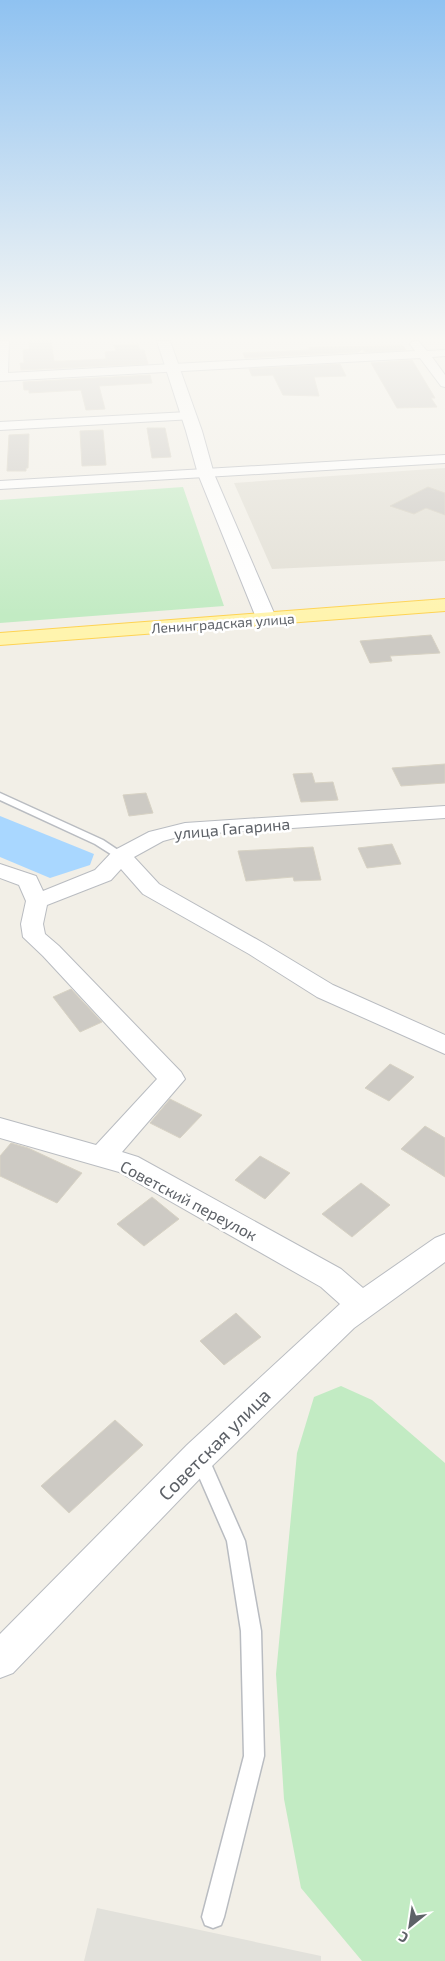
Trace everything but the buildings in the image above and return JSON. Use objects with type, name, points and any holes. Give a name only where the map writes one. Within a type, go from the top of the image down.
[{"type":"main road","points":[[193,433],[206,474],[267,620]]},
{"type":"main road","name":"Ленинградская улица","points":[[0,639],[445,605]]},
{"type":"street","points":[[0,485],[445,459]]},
{"type":"street","name":"улица Гагарина","points":[[37,901],[103,875],[122,856],[156,836],[185,829],[445,812]]},
{"type":"street","points":[[122,856],[151,889],[257,949],[325,991],[445,1045]]},
{"type":"street","points":[[0,871],[28,881],[37,901],[32,924],[34,937],[51,951],[172,1079],[102,1156]]},
{"type":"street","name":"Советский переулок","points":[[0,1128],[128,1164],[331,1278],[362,1305]]},
{"type":"street","name":"Советская улица","points":[[0,1660],[199,1456],[343,1319],[445,1246]]},
{"type":"lane","points":[[0,796],[99,842],[122,856]]},
{"type":"lane","points":[[199,1456],[236,1541],[251,1631],[254,1756],[213,1917]]},
{"type":"shaded area","points":[[445,468],[445,561],[272,569],[234,483]]},
{"type":"shaded area","points":[[97,1908],[321,1956],[321,1961],[84,1961]]},
{"type":"green space","points":[[183,487],[224,606],[0,623],[0,500]]},
{"type":"green space","points":[[341,1386],[372,1400],[445,1463],[445,1961],[362,1961],[301,1888],[284,1799],[276,1674],[297,1453],[314,1397]]},
{"type":"water","points":[[0,816],[94,854],[90,865],[50,878],[0,857]]}]
